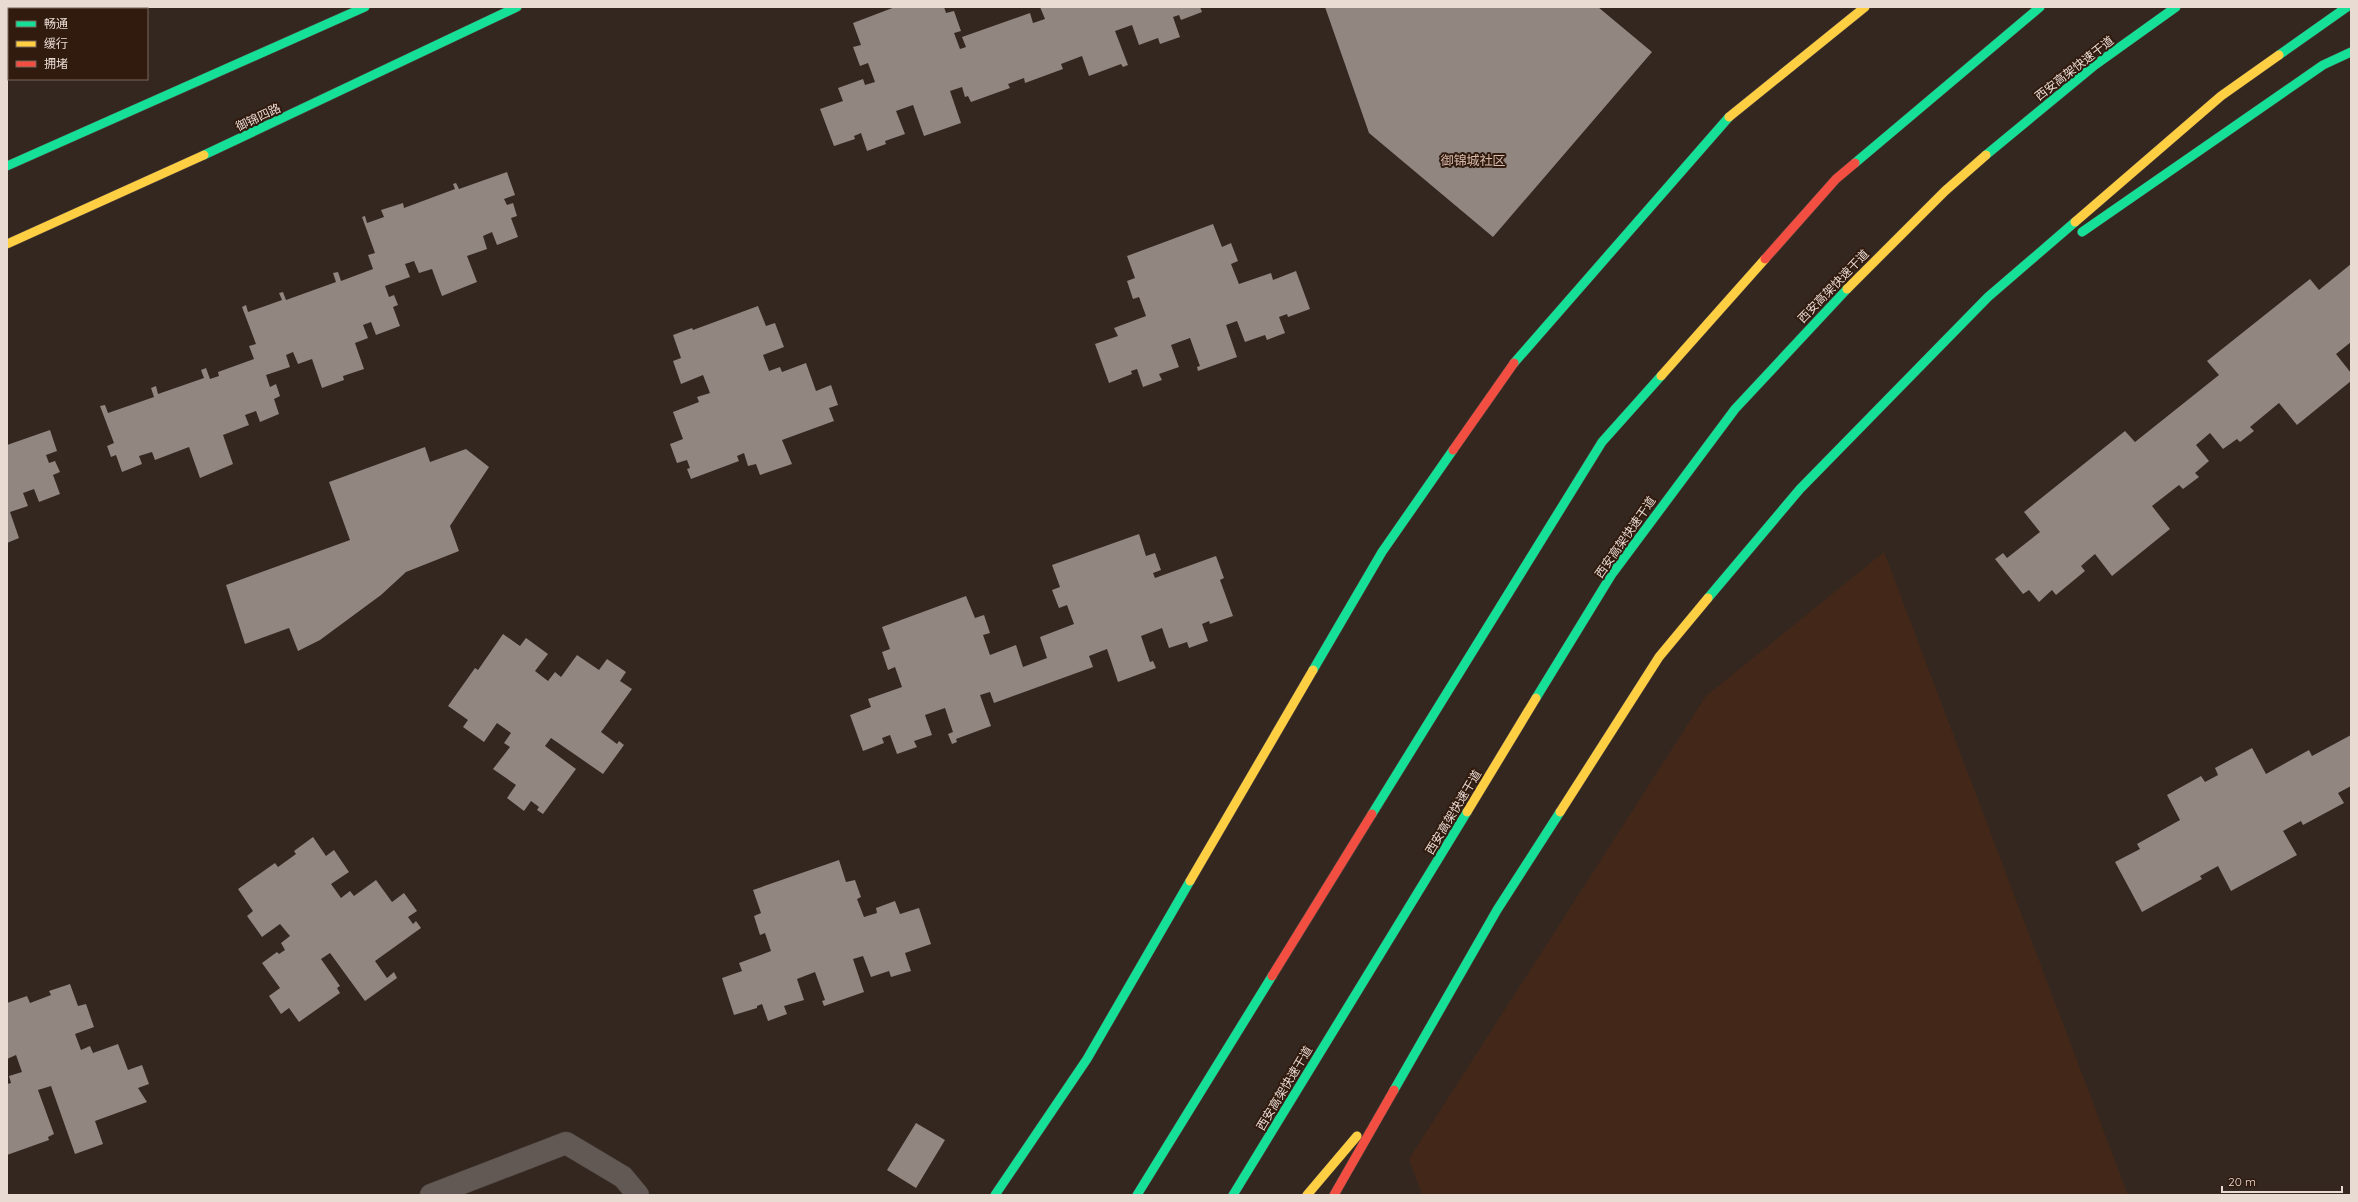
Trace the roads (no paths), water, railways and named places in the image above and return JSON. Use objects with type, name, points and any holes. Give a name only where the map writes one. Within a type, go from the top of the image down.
[{"type":"main road","points":[[7,166],[68,137],[265,53],[365,7]]},
{"type":"main road","name":"御锦四路","points":[[7,244],[270,125],[517,7]]},
{"type":"main road","points":[[995,1195],[1087,1059],[1382,552],[1517,358],[1722,123],[1866,7]]},
{"type":"main road","points":[[1136,1195],[1602,442],[1836,178],[2040,7]]},
{"type":"main road","name":"西安高架快速干道","points":[[1233,1195],[1612,574],[1735,409],[1865,270],[1945,191],[2001,141],[2094,65],[2176,7]]},
{"type":"main road","points":[[1334,1195],[1497,910],[1659,657],[1800,489],[1988,297],[2221,96],[2347,7]]},
{"type":"main road","points":[[1988,297],[2323,65],[2351,52]]},
{"type":"main road","points":[[1307,1195],[1392,1095]]},
{"type":"street","points":[[431,1195],[566,1143],[623,1177],[638,1195]]},
{"type":"district","name":"御锦城社区","points":[[1473,160]]}]
